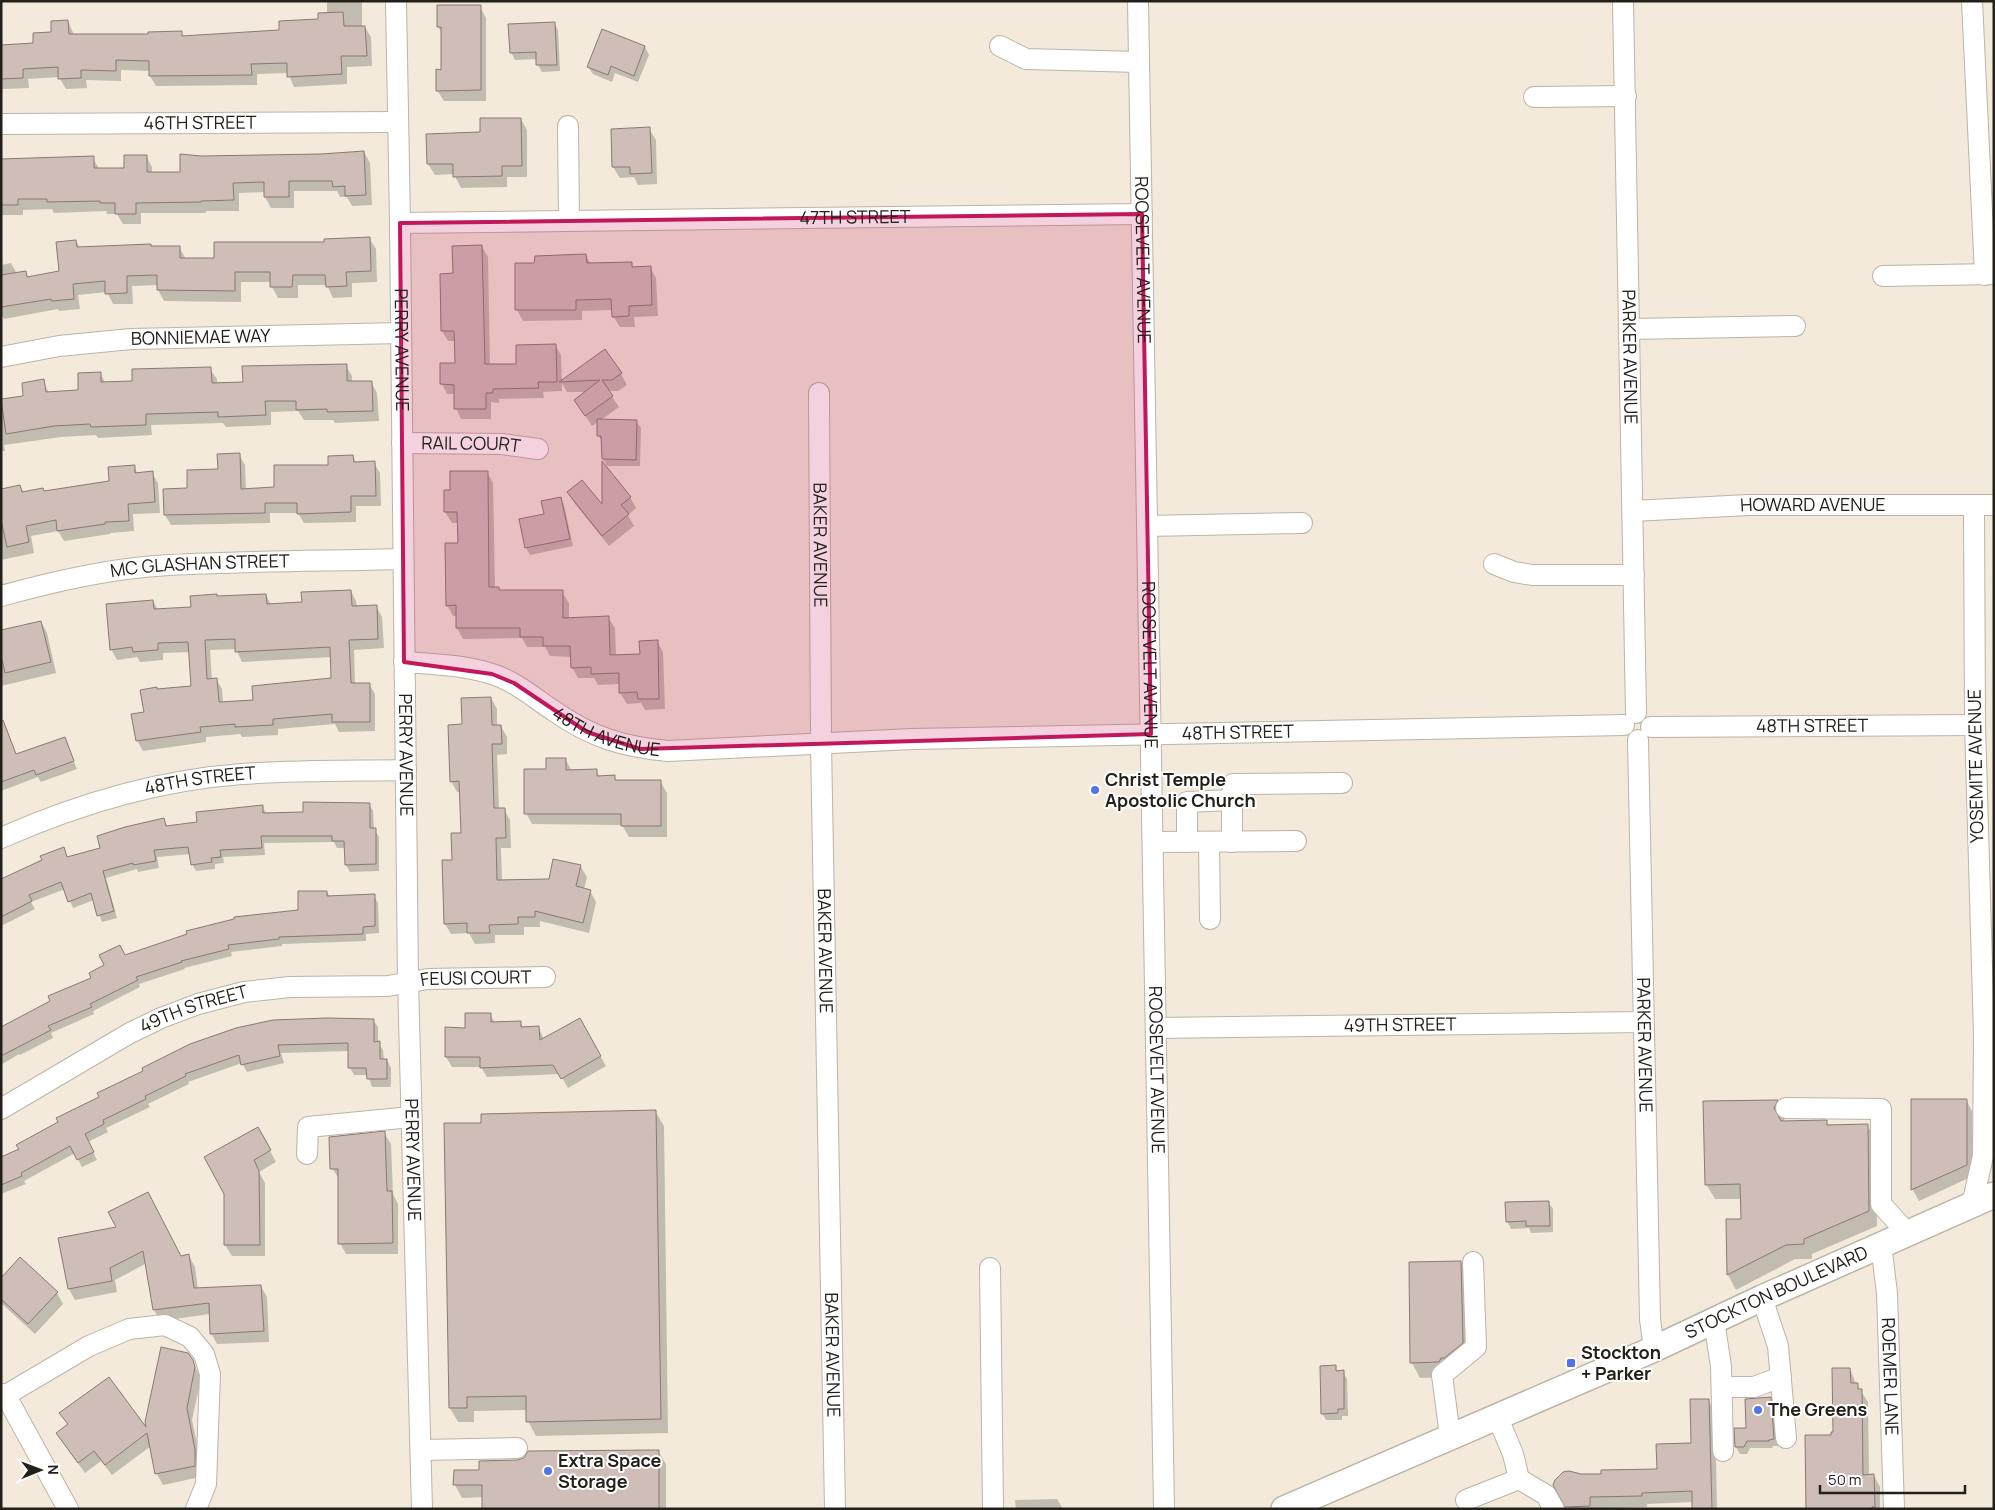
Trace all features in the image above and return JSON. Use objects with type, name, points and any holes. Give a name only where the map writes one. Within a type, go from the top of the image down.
[{"type":"main road","name":"STOCKTON BOULEVARD","points":[[1284,1509],[1654,1349],[1762,1298],[1983,1200]]},
{"type":"street","name":"PERRY AVENUE","points":[[396,1],[408,982],[422,1509]]},
{"type":"street","name":"ROOSEVELT AVENUE","points":[[1138,1],[1164,1509]]},
{"type":"street","name":"PARKER AVENUE","points":[[1623,1],[1634,575],[1630,719]]},
{"type":"street","points":[[1883,276],[1989,274],[1972,1]]},
{"type":"street","points":[[1000,46],[1026,59],[1139,62]]},
{"type":"street","points":[[1534,97],[1626,96]]},
{"type":"street","name":"46TH STREET","points":[[1,124],[398,122]]},
{"type":"street","points":[[568,126],[569,221]]},
{"type":"street","name":"47TH STREET","points":[[400,223],[1142,214]]},
{"type":"street","points":[[1630,329],[1795,326]]},
{"type":"street","name":"BONNIEMAE WAY","points":[[1,357],[59,346],[132,339],[401,333]]},
{"type":"street","name":"BAKER AVENUE","points":[[818,393],[821,744],[835,1509]]},
{"type":"street","name":"RAIL COURT","points":[[402,443],[502,444],[538,449]]},
{"type":"street","name":"HOWARD AVENUE","points":[[1633,511],[1748,505],[1994,505]]},
{"type":"street","name":"YOSEMITE AVENUE","points":[[1974,505],[1975,725],[1989,1033],[1983,1156],[1983,1200]]},
{"type":"street","points":[[1147,526],[1302,524]]},
{"type":"street","name":"MC GLASHAN STREET","points":[[1,596],[45,584],[113,571],[168,565],[403,559]]},
{"type":"street","points":[[1494,564],[1514,572],[1532,575],[1634,575]]},
{"type":"street","name":"48TH AVENUE","points":[[404,662],[466,668],[492,674],[514,683],[586,732],[612,742],[640,749],[668,751],[821,744]]},
{"type":"street","points":[[1630,719],[1645,715],[1648,718],[1644,733]]},
{"type":"street","name":"48TH STREET","points":[[821,744],[912,739],[1151,734],[1630,719]]},
{"type":"street","name":"48TH STREET","points":[[1644,733],[1975,725]]},
{"type":"street","name":"PARKER AVENUE","points":[[1644,733],[1642,1022],[1650,1319],[1654,1349]]},
{"type":"street","name":"48TH STREET","points":[[1,838],[45,818],[90,803],[136,790],[183,781],[242,774],[406,770]]},
{"type":"street","points":[[1232,842],[1233,784],[1342,783]]},
{"type":"street","points":[[1187,842],[1187,802],[1232,800]]},
{"type":"street","points":[[1153,842],[1296,841]]},
{"type":"street","points":[[1209,842],[1210,919]]},
{"type":"street","name":"FEUSI COURT","points":[[408,982],[428,979],[545,977]]},
{"type":"street","name":"49TH STREET","points":[[1,1108],[130,1033],[161,1018],[198,1004],[244,992],[290,987],[388,986],[408,982]]},
{"type":"street","name":"49TH STREET","points":[[1156,1028],[1642,1022]]},
{"type":"street","points":[[1786,1108],[1881,1109],[1881,1204],[1908,1234]]},
{"type":"street","points":[[307,1154],[308,1127],[412,1118]]},
{"type":"street","name":"ROEMER LANE","points":[[1882,1245],[1887,1293],[1894,1509]]},
{"type":"street","points":[[1450,1436],[1442,1375],[1476,1347],[1473,1262]]},
{"type":"street","points":[[990,1268],[993,1509]]},
{"type":"street","points":[[1762,1298],[1778,1346],[1786,1438]]},
{"type":"street","points":[[1714,1321],[1721,1366],[1724,1451]]},
{"type":"street","points":[[68,1509],[3,1396],[89,1346],[128,1329],[165,1325],[190,1337],[204,1354],[210,1374],[206,1484],[196,1509]]},
{"type":"street","points":[[1722,1388],[1754,1387],[1781,1377]]},
{"type":"street","points":[[1497,1416],[1513,1454],[1519,1479],[1546,1494],[1554,1509]]},
{"type":"street","points":[[421,1450],[517,1448]]},
{"type":"street","points":[[1466,1500],[1519,1479]]},
{"type":"highlighted area","points":[[1142,214],[1151,734],[640,749],[587,732],[514,683],[492,674],[404,662],[400,223]]},
{"type":"building","points":[[437,5],[481,5],[481,90],[436,91],[436,69],[441,70],[441,27],[437,27]]},
{"type":"building","points":[[343,12],[344,26],[365,26],[367,56],[341,56],[342,74],[287,77],[287,63],[251,64],[252,75],[149,76],[149,61],[116,60],[116,71],[81,70],[81,78],[58,79],[58,67],[23,69],[23,78],[1,79],[1,45],[33,43],[33,33],[51,32],[51,21],[68,20],[69,34],[148,34],[148,32],[182,31],[182,36],[279,30],[279,21],[318,19],[318,13]]},
{"type":"building","points":[[555,22],[557,65],[536,65],[536,52],[510,53],[508,24]]},
{"type":"building","points":[[602,29],[645,46],[634,76],[611,66],[608,75],[587,67]]},
{"type":"building","points":[[480,118],[521,118],[522,166],[502,166],[502,176],[453,177],[453,164],[427,164],[426,134],[480,132]]},
{"type":"building","points":[[650,127],[652,173],[630,174],[630,167],[612,167],[611,129]]},
{"type":"building","points":[[364,151],[366,195],[345,196],[345,186],[333,187],[332,181],[289,181],[289,197],[264,197],[264,182],[233,183],[234,200],[136,203],[136,214],[115,214],[115,203],[100,203],[100,201],[47,202],[47,199],[18,199],[18,205],[1,205],[1,159],[94,156],[94,168],[124,168],[124,155],[147,155],[147,172],[180,172],[180,154],[201,156],[321,154]]},
{"type":"building","points":[[370,237],[371,271],[346,272],[347,286],[326,287],[325,275],[293,275],[292,287],[270,287],[270,272],[235,272],[235,291],[157,290],[157,275],[127,276],[127,293],[105,294],[105,281],[73,284],[74,299],[52,301],[51,299],[1,307],[1,275],[26,271],[27,277],[59,271],[56,242],[76,240],[77,247],[151,244],[151,246],[180,246],[180,258],[214,258],[214,242],[324,242],[324,239]]},
{"type":"building","points":[[482,245],[485,364],[516,364],[516,345],[556,344],[557,382],[538,382],[539,388],[493,389],[493,393],[486,393],[486,409],[454,409],[454,385],[440,384],[440,363],[455,363],[454,331],[441,331],[440,274],[453,273],[452,246]]},
{"type":"building","points":[[586,254],[587,263],[632,262],[632,267],[651,266],[652,305],[629,306],[629,316],[612,317],[611,299],[576,300],[576,310],[515,310],[515,263],[534,263],[535,256]]},
{"type":"building","points":[[605,349],[622,373],[612,380],[602,380],[613,396],[585,416],[574,400],[600,380],[559,382]]},
{"type":"building","points":[[347,364],[347,381],[372,381],[373,411],[327,412],[327,409],[296,410],[296,401],[265,401],[266,415],[218,417],[218,412],[146,414],[146,425],[91,427],[90,424],[54,426],[6,434],[1,399],[23,396],[22,383],[44,379],[46,392],[78,390],[78,373],[101,372],[101,382],[132,381],[132,369],[211,367],[212,383],[243,382],[242,366]]},
{"type":"building","points":[[597,419],[637,420],[636,460],[602,459],[601,436],[597,436]]},
{"type":"building","points":[[240,453],[241,489],[274,487],[274,465],[328,465],[328,456],[353,455],[354,462],[375,461],[376,496],[351,496],[351,512],[297,514],[297,503],[265,503],[265,513],[164,515],[163,489],[187,488],[187,470],[218,469],[217,454]]},
{"type":"building","points":[[602,461],[631,497],[621,505],[629,514],[602,536],[567,492],[582,480],[602,504]]},
{"type":"building","points":[[135,465],[135,473],[153,471],[155,502],[128,504],[129,521],[105,522],[105,524],[57,531],[56,520],[26,526],[29,542],[7,547],[1,520],[1,489],[20,485],[22,492],[43,488],[44,491],[109,481],[108,467]]},
{"type":"building","points":[[450,471],[488,471],[489,587],[499,587],[499,590],[563,590],[563,618],[609,616],[610,655],[640,654],[639,641],[658,640],[659,699],[638,699],[637,692],[619,693],[619,673],[591,674],[591,667],[571,668],[570,646],[543,646],[543,637],[520,637],[520,628],[456,628],[456,605],[446,606],[445,543],[458,543],[457,512],[444,512],[444,490],[450,490]]},
{"type":"building","points":[[561,497],[570,539],[525,548],[519,519],[544,514],[541,501]]},
{"type":"building","points":[[351,590],[352,606],[377,605],[378,639],[349,640],[351,683],[370,683],[370,722],[332,722],[332,714],[273,719],[273,725],[235,727],[235,724],[200,727],[201,732],[136,741],[131,714],[144,712],[140,690],[157,687],[157,689],[191,686],[188,642],[158,643],[158,650],[133,652],[132,647],[110,650],[106,604],[153,600],[154,609],[191,607],[190,596],[217,594],[217,596],[266,594],[267,604],[302,602],[301,592]],"holes":[[[235,639],[235,652],[330,647],[331,678],[252,686],[253,700],[219,702],[217,678],[207,679],[205,640]]]},
{"type":"building","points":[[41,621],[51,662],[5,673],[1,655],[1,630]]},
{"type":"building","points":[[491,697],[492,725],[501,725],[502,744],[492,744],[494,808],[505,808],[506,838],[496,838],[497,880],[549,879],[553,859],[581,865],[576,886],[591,890],[583,923],[535,911],[535,917],[518,917],[518,924],[489,925],[490,933],[467,933],[467,923],[444,924],[442,860],[452,860],[451,833],[461,833],[459,781],[450,782],[448,725],[462,724],[461,698]]},
{"type":"building","points":[[3,720],[16,754],[65,737],[74,761],[36,775],[34,770],[1,782],[1,721]]},
{"type":"building","points":[[546,758],[566,758],[566,770],[597,769],[597,776],[615,775],[615,780],[661,780],[661,826],[621,826],[621,814],[524,814],[524,769],[546,769]]},
{"type":"building","points":[[303,802],[370,803],[370,828],[376,828],[376,864],[345,865],[344,841],[332,841],[332,836],[261,836],[262,848],[220,850],[221,857],[211,858],[212,862],[191,865],[188,847],[154,850],[156,861],[133,865],[133,863],[103,871],[114,911],[97,916],[91,893],[68,902],[61,882],[29,895],[32,901],[1,917],[1,879],[42,860],[40,856],[64,847],[67,857],[100,848],[97,836],[164,818],[166,826],[197,822],[196,812],[263,805],[263,813],[303,812]]},
{"type":"building","points":[[298,891],[327,891],[327,896],[375,894],[375,926],[363,927],[363,934],[279,937],[279,939],[228,945],[229,949],[181,961],[136,977],[138,980],[90,1004],[92,1007],[48,1026],[51,1030],[1,1056],[1,1027],[50,1001],[48,996],[91,978],[89,973],[104,965],[99,955],[120,945],[125,955],[187,934],[186,931],[234,919],[234,917],[298,910]]},
{"type":"building","points":[[465,1013],[491,1013],[491,1022],[521,1021],[521,1027],[539,1026],[540,1040],[580,1018],[601,1056],[561,1079],[553,1065],[480,1068],[480,1057],[445,1057],[445,1027],[465,1028]]},
{"type":"building","points":[[374,1019],[374,1042],[380,1041],[380,1059],[387,1059],[387,1079],[367,1079],[366,1068],[348,1068],[348,1043],[278,1045],[280,1056],[241,1065],[239,1055],[185,1074],[186,1076],[145,1096],[146,1099],[103,1120],[104,1124],[85,1134],[94,1152],[77,1160],[70,1146],[21,1173],[22,1176],[1,1185],[1,1157],[19,1149],[16,1145],[58,1122],[56,1118],[99,1097],[97,1093],[143,1071],[142,1068],[190,1044],[236,1028],[273,1020]]},
{"type":"building","points":[[1911,1099],[1967,1099],[1967,1165],[1911,1190]]},
{"type":"building","points":[[1778,1100],[1774,1108],[1781,1121],[1827,1120],[1827,1125],[1868,1124],[1869,1211],[1804,1239],[1804,1244],[1786,1245],[1727,1275],[1726,1219],[1741,1219],[1740,1184],[1705,1185],[1703,1101]]},
{"type":"building","points":[[656,1110],[661,1419],[526,1422],[526,1396],[467,1397],[467,1408],[449,1408],[444,1123],[481,1123],[481,1114]]},
{"type":"building","points":[[258,1127],[271,1150],[254,1160],[259,1171],[260,1245],[224,1245],[224,1194],[204,1157]]},
{"type":"building","points":[[385,1131],[387,1191],[392,1191],[393,1243],[338,1244],[338,1169],[330,1169],[329,1137]]},
{"type":"building","points":[[148,1192],[181,1256],[189,1254],[194,1288],[261,1285],[264,1331],[210,1334],[209,1303],[153,1310],[143,1251],[110,1268],[112,1281],[68,1289],[58,1238],[116,1227],[108,1212]]},
{"type":"building","points":[[1549,1201],[1550,1226],[1526,1226],[1526,1221],[1506,1222],[1505,1202]]},
{"type":"building","points":[[20,1257],[58,1292],[28,1324],[1,1299],[1,1278]]},
{"type":"building","points":[[1461,1261],[1463,1343],[1444,1358],[1441,1358],[1439,1362],[1410,1363],[1409,1262]]},
{"type":"building","points":[[161,1347],[188,1353],[195,1367],[187,1408],[195,1450],[195,1466],[155,1474],[147,1433],[105,1465],[94,1451],[78,1463],[56,1433],[68,1424],[59,1413],[109,1377],[146,1427],[145,1422]]},
{"type":"building","points":[[1336,1365],[1336,1371],[1344,1370],[1344,1409],[1338,1409],[1338,1413],[1321,1414],[1320,1366]]},
{"type":"building","points":[[1832,1368],[1850,1368],[1851,1383],[1858,1383],[1858,1389],[1862,1389],[1863,1475],[1874,1474],[1875,1507],[1872,1507],[1872,1509],[1806,1509],[1805,1435],[1831,1435],[1831,1432],[1833,1432]]},
{"type":"building","points":[[1771,1397],[1774,1439],[1769,1441],[1747,1441],[1744,1447],[1735,1447],[1734,1428],[1746,1428],[1745,1399]]},
{"type":"building","points":[[1690,1399],[1709,1399],[1712,1509],[1692,1509],[1692,1491],[1642,1493],[1642,1496],[1590,1497],[1590,1506],[1565,1507],[1553,1485],[1563,1472],[1601,1474],[1601,1470],[1657,1469],[1656,1444],[1691,1443]]},
{"type":"building","points":[[659,1450],[659,1509],[482,1509],[482,1485],[453,1485],[454,1470],[479,1470],[479,1461],[518,1460],[524,1458],[528,1451]]},
{"type":"place","name":"Christ Temple Apostolic Church","points":[[1095,790]]},
{"type":"place","name":"Stockton + Parker","points":[[1571,1363]]},
{"type":"place","name":"The Greens","points":[[1758,1410]]},
{"type":"place","name":"Extra Space Storage","points":[[548,1471]]}]
